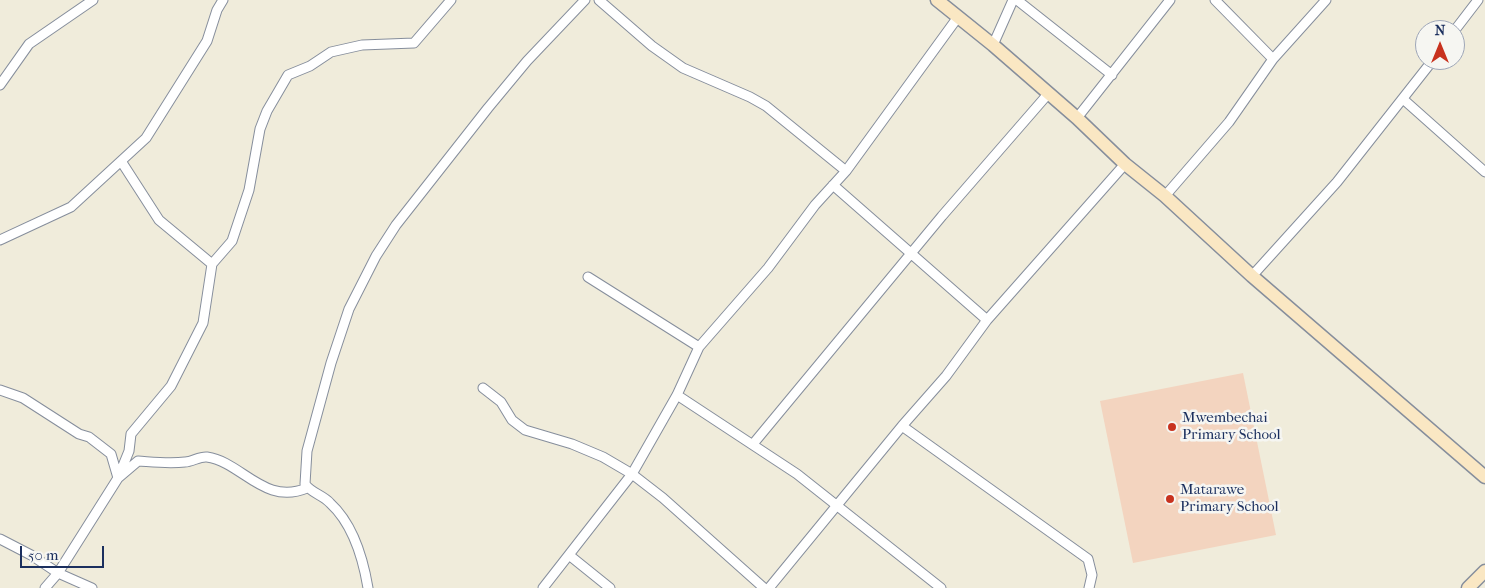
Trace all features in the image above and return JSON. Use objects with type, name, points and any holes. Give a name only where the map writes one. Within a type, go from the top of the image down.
[{"type":"street","points":[[80,0],[94,0]]},
{"type":"street","points":[[0,85],[29,44],[94,0]]},
{"type":"street","points":[[0,240],[71,207],[146,138],[207,41],[216,10],[223,0]]},
{"type":"street","points":[[45,588],[58,574],[118,478],[129,452],[131,434],[171,386],[203,323],[212,264],[232,241],[249,190],[260,129],[267,111],[288,75],[310,66],[331,52],[362,44],[414,43],[451,0]]},
{"type":"street","points":[[307,488],[305,470],[308,451],[331,363],[349,309],[376,256],[396,225],[488,108],[527,61],[585,0]]},
{"type":"street","points":[[599,0],[652,46],[683,68],[750,97],[766,106],[846,171]]},
{"type":"street","points":[[937,0],[993,45],[1077,118],[1125,164],[1165,196],[1252,276],[1485,477]]},
{"type":"street","points":[[993,45],[1015,0],[1112,75]]},
{"type":"street","points":[[1077,118],[1170,0]]},
{"type":"street","points":[[1215,0],[1273,59]]},
{"type":"street","points":[[1165,196],[1229,122],[1273,59],[1326,0]]},
{"type":"street","points":[[1463,20],[1478,0]]},
{"type":"street","points":[[543,588],[632,474],[677,395],[699,347],[768,268],[815,205],[846,171],[958,17]]},
{"type":"street","points":[[1252,276],[1337,182],[1425,70]]},
{"type":"street","points":[[753,444],[911,252],[1048,94]]},
{"type":"street","points":[[1403,99],[1485,172]]},
{"type":"street","points":[[121,161],[159,220],[212,264]]},
{"type":"street","points":[[769,588],[902,426],[946,376],[987,320],[1125,164]]},
{"type":"street","points":[[833,186],[987,320]]},
{"type":"street","points":[[588,277],[699,347]]},
{"type":"street","points":[[483,388],[501,402],[512,420],[525,430],[572,444],[603,457],[632,474],[663,498],[764,588]]},
{"type":"street","points":[[0,390],[22,398],[79,434],[89,437],[111,454],[118,478]]},
{"type":"street","points":[[677,395],[797,474],[940,588]]},
{"type":"street","points":[[902,426],[1088,559],[1092,575],[1089,588]]},
{"type":"street","points":[[118,478],[138,461],[187,462],[206,456],[226,464],[269,489],[296,492],[307,488]]},
{"type":"street","points":[[307,488],[330,502],[337,510],[358,547],[364,564],[368,588]]},
{"type":"street","points":[[0,539],[31,555],[58,574],[92,588]]},
{"type":"street","points":[[569,556],[610,588]]},
{"type":"street","points":[[1468,588],[1485,571]]},
{"type":"shaded area","points":[[1243,373],[1276,535],[1133,563],[1100,401]]},
{"type":"place","name":"Mwembechai Primary School","points":[[1172,427]]},
{"type":"place","name":"Matarawe Primary School","points":[[1170,499]]}]
